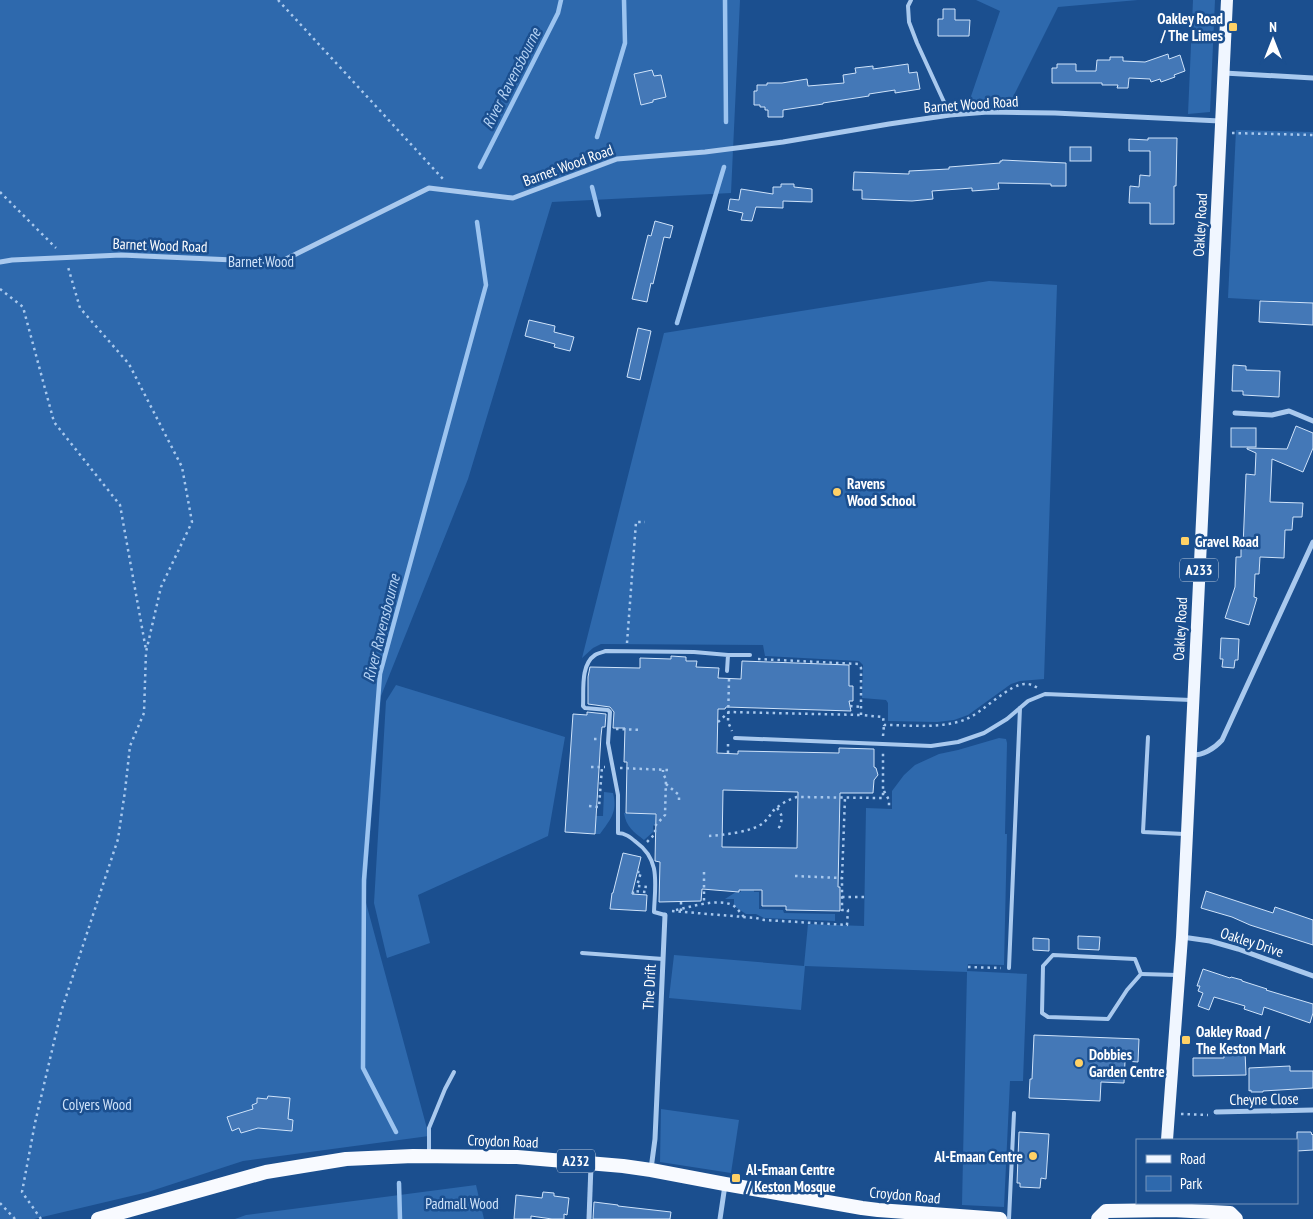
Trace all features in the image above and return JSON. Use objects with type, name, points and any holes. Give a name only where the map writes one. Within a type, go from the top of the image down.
[{"type":"highway","name":"Croydon Road","points":[[98,1219],[273,1170],[346,1159],[429,1156],[517,1157],[592,1162],[651,1170],[861,1212],[1000,1219]]},
{"type":"highway","points":[[1094,1219],[1098,1219],[1106,1211],[1172,1210],[1230,1212],[1236,1219]]},
{"type":"main road","name":"Oakley Road","points":[[1167,1139],[1180,975],[1227,0]]},
{"type":"street","points":[[1224,73],[1313,78]]},
{"type":"street","name":"Barnet Wood Road","points":[[0,262],[120,255],[280,262],[429,188],[513,198],[617,159],[724,150],[950,116],[988,112],[1055,113],[1221,127]]},
{"type":"street","points":[[1235,413],[1272,415],[1289,412],[1313,421]]},
{"type":"street","points":[[1190,755],[1198,755],[1217,745],[1222,740],[1313,542]]},
{"type":"street","name":"The Drift","points":[[651,1170],[666,915]]},
{"type":"street","name":"Oakley Drive","points":[[1182,937],[1210,941],[1238,949],[1313,976]]},
{"type":"street","name":"Cheyne Close","points":[[1216,1112],[1313,1110]]},
{"type":"street","points":[[589,1219],[592,1162]]},
{"type":"street","points":[[720,1219],[725,1184]]},
{"type":"lane","points":[[911,0],[908,6],[909,22],[950,116]]},
{"type":"lane","points":[[612,768],[608,743],[610,712],[608,710],[585,708],[583,706],[585,668],[590,659],[596,654],[606,651],[627,651],[750,655]]},
{"type":"lane","points":[[728,655],[728,671]]},
{"type":"lane","points":[[735,738],[931,746],[958,742],[984,733],[1007,719],[1028,701],[1045,694],[1193,700]]},
{"type":"lane","points":[[1009,968],[1020,708]]},
{"type":"lane","points":[[1148,737],[1143,832],[1186,834]]},
{"type":"lane","name":"The Drift","points":[[612,768],[618,795],[618,833],[623,833],[643,847],[650,856],[655,869],[654,912],[666,915]]},
{"type":"lane","points":[[582,953],[663,959]]},
{"type":"lane","points":[[1053,955],[1135,959],[1141,974],[1127,990],[1108,1019],[1048,1017],[1042,1013],[1044,966],[1053,955]]},
{"type":"lane","points":[[1141,974],[1180,975]]},
{"type":"lane","points":[[429,1156],[429,1128],[454,1072]]},
{"type":"lane","points":[[1009,1219],[1014,1113]]},
{"type":"path","points":[[278,0],[453,191]]},
{"type":"path","points":[[1221,127],[1313,135]]},
{"type":"path","points":[[0,192],[65,257],[80,308],[129,364],[182,467],[192,522],[161,587],[146,652],[144,714],[130,746],[118,839],[61,1012],[35,1123],[22,1192],[41,1219]]},
{"type":"path","points":[[0,289],[23,307],[54,422],[120,505],[146,652]]},
{"type":"path","points":[[627,651],[636,522],[645,522]]},
{"type":"path","points":[[750,655],[756,659],[858,664],[861,668],[861,715]]},
{"type":"path","points":[[728,671],[730,677],[728,722],[735,738]]},
{"type":"path","points":[[884,725],[942,725],[955,723],[972,717],[1008,690],[1018,686],[1028,684],[1041,689]]},
{"type":"path","points":[[850,706],[861,706]]},
{"type":"path","points":[[709,836],[732,834],[761,825],[777,808],[791,798],[883,798],[883,717],[729,712],[718,722]]},
{"type":"path","points":[[609,729],[642,730]]},
{"type":"path","points":[[591,767],[668,770]]},
{"type":"path","points":[[589,806],[599,807],[602,767]]},
{"type":"path","points":[[643,847],[655,834],[655,826],[665,815],[666,779],[663,770]]},
{"type":"path","points":[[662,788],[666,786]]},
{"type":"path","points":[[666,786],[679,795],[679,800]]},
{"type":"path","points":[[883,790],[889,800],[889,808]]},
{"type":"path","points":[[681,910],[744,916],[764,920],[847,925],[848,910],[842,910],[845,797]]},
{"type":"path","points":[[777,808],[782,817],[778,830]]},
{"type":"path","points":[[637,872],[640,872],[637,886],[654,890]]},
{"type":"path","points":[[704,872],[704,904]]},
{"type":"path","points":[[796,876],[842,878]]},
{"type":"path","points":[[633,894],[633,891],[654,890]]},
{"type":"path","points":[[842,898],[865,897]]},
{"type":"path","points":[[681,902],[681,910]]},
{"type":"path","points":[[681,910],[704,904],[731,904],[744,916]]},
{"type":"path","points":[[968,967],[1009,968]]},
{"type":"path","points":[[1168,1113],[1213,1116],[1216,1112]]},
{"type":"path","points":[[0,1203],[14,1219]]},
{"type":"green space","name":"Barnet Wood","points":[[0,0],[740,0],[731,193],[552,202],[468,479],[381,696],[365,899],[429,1136],[243,1161],[148,1192],[34,1219],[0,1219]]},
{"type":"green space","points":[[976,0],[1138,0],[1058,7],[1010,103],[967,108],[1000,11]]},
{"type":"green space","points":[[1193,0],[1215,0],[1210,112],[1188,114]]},
{"type":"green space","points":[[1236,130],[1313,132],[1313,303],[1228,298]]},
{"type":"green space","points":[[989,281],[1057,285],[1044,679],[1020,681],[1011,684],[968,715],[954,720],[937,722],[888,721],[888,703],[886,700],[862,698],[863,665],[859,661],[765,656],[763,645],[601,644],[593,648],[582,658],[664,333]]},
{"type":"green space","points":[[396,685],[565,737],[548,836],[418,895],[430,943],[387,958],[374,903],[386,701]]},
{"type":"green space","points":[[999,738],[1006,739],[1007,743],[1004,965],[968,964],[967,971],[1027,974],[1023,1081],[1010,1081],[1004,1207],[962,1205],[967,972],[805,966],[801,1010],[669,998],[674,955],[804,966],[808,924],[864,926],[866,808],[892,809],[892,791],[904,775],[915,765],[939,754]]},
{"type":"green space","points":[[604,792],[613,793],[614,811],[600,834],[595,834],[596,816],[603,816]]},
{"type":"green space","points":[[624,813],[655,814],[656,823],[653,826],[653,832],[644,840],[629,826]]},
{"type":"green space","points":[[741,885],[754,885],[754,892],[759,892],[759,909],[783,910],[784,913],[835,914],[835,921],[764,918],[756,914],[746,914],[734,906],[734,899],[725,899],[736,892],[741,892]]},
{"type":"green space","points":[[661,1109],[739,1120],[731,1173],[660,1162]]},
{"type":"green space","name":"Padmall Wood","points":[[476,1185],[484,1219],[235,1219],[246,1215]]},
{"type":"building","points":[[943,9],[955,9],[955,20],[970,20],[969,36],[938,36],[938,19],[943,19]]},
{"type":"building","points":[[1168,54],[1169,59],[1180,55],[1185,71],[1161,82],[1160,79],[1151,82],[1150,79],[1129,78],[1128,88],[1117,88],[1118,85],[1102,85],[1102,83],[1052,83],[1052,68],[1057,68],[1057,64],[1076,64],[1076,71],[1096,71],[1097,60],[1123,57],[1123,61],[1145,62]]},
{"type":"building","points":[[908,64],[909,73],[917,72],[920,89],[895,93],[895,90],[783,110],[783,117],[768,117],[768,110],[765,110],[765,107],[754,105],[754,91],[757,91],[757,85],[807,79],[808,86],[844,83],[843,75],[856,73],[855,68],[873,66],[873,69]]},
{"type":"building","points":[[652,70],[654,76],[661,75],[666,97],[641,105],[634,74]]},
{"type":"building","points":[[1148,138],[1177,138],[1174,224],[1150,224],[1150,203],[1129,203],[1130,186],[1139,187],[1140,175],[1150,176],[1150,151],[1129,151],[1129,139],[1148,140]]},
{"type":"building","points":[[1070,147],[1091,147],[1091,161],[1070,161]]},
{"type":"building","points":[[1002,160],[1066,163],[1066,186],[998,183],[999,189],[972,191],[972,188],[932,191],[933,199],[912,201],[862,199],[862,190],[853,190],[854,172],[909,174],[909,171],[949,169],[949,167],[1000,163]]},
{"type":"building","points":[[781,184],[794,184],[794,187],[812,189],[812,202],[783,201],[783,208],[756,207],[752,221],[741,220],[743,213],[728,210],[730,199],[739,200],[741,189],[773,194],[773,187],[781,187]]},
{"type":"building","points":[[655,221],[673,226],[670,238],[664,237],[647,302],[632,299],[648,235],[651,236]]},
{"type":"building","points":[[1260,301],[1313,303],[1313,325],[1259,322]]},
{"type":"building","points":[[529,320],[555,326],[554,332],[574,337],[570,351],[554,347],[555,344],[525,336]]},
{"type":"building","points":[[638,328],[651,331],[640,380],[627,377]]},
{"type":"building","points":[[1233,365],[1246,366],[1246,370],[1280,371],[1279,397],[1243,395],[1243,391],[1232,391]]},
{"type":"building","points":[[1296,426],[1313,433],[1313,448],[1303,472],[1272,459],[1270,502],[1303,503],[1302,517],[1293,517],[1292,530],[1285,530],[1284,558],[1260,557],[1259,574],[1255,574],[1254,597],[1257,598],[1249,625],[1225,618],[1235,587],[1236,557],[1241,557],[1241,547],[1243,547],[1246,474],[1255,475],[1256,453],[1247,448],[1287,449]]},
{"type":"building","points":[[1231,428],[1256,428],[1256,447],[1231,447]]},
{"type":"building","points":[[1221,638],[1239,639],[1238,660],[1235,660],[1234,668],[1222,667],[1223,659],[1220,659]]},
{"type":"building","points":[[671,656],[686,657],[686,661],[697,661],[696,667],[719,668],[718,678],[741,679],[742,661],[849,665],[849,686],[853,686],[853,701],[849,701],[851,711],[726,707],[725,709],[718,709],[717,753],[738,754],[738,751],[839,753],[839,748],[874,749],[874,767],[878,775],[874,780],[873,793],[840,793],[838,887],[840,887],[840,911],[786,910],[786,906],[762,906],[762,890],[739,890],[739,892],[702,889],[701,901],[659,902],[660,862],[655,861],[656,814],[626,813],[627,762],[624,762],[625,728],[613,728],[614,712],[610,707],[588,704],[588,677],[590,667],[640,668],[640,658],[671,659]],"holes":[[[723,790],[798,792],[797,848],[722,847]]]},
{"type":"building","points":[[587,712],[606,714],[605,727],[602,727],[601,736],[595,834],[565,832],[573,714],[587,715]]},
{"type":"building","points":[[623,853],[641,857],[632,894],[647,895],[646,911],[610,909],[612,893]]},
{"type":"building","points":[[1206,891],[1273,913],[1275,907],[1313,920],[1313,945],[1201,908]]},
{"type":"building","points":[[1078,936],[1100,937],[1099,950],[1078,949]]},
{"type":"building","points":[[1033,938],[1049,939],[1049,951],[1033,950]]},
{"type":"building","points":[[1203,969],[1313,1004],[1310,1023],[1264,1007],[1262,1015],[1244,1009],[1245,1006],[1214,997],[1209,1010],[1198,1006],[1203,993],[1198,991],[1200,986],[1197,986]]},
{"type":"building","points":[[1034,1035],[1139,1039],[1138,1062],[1125,1061],[1124,1083],[1101,1082],[1100,1101],[1029,1098]]},
{"type":"building","points":[[1245,1051],[1246,1075],[1193,1076],[1193,1058],[1224,1058],[1224,1052]]},
{"type":"building","points":[[1290,1066],[1290,1071],[1313,1071],[1313,1088],[1263,1092],[1249,1091],[1249,1068]]},
{"type":"building","points":[[268,1096],[290,1098],[288,1119],[293,1120],[292,1131],[258,1128],[241,1133],[239,1128],[232,1131],[227,1117],[253,1109],[252,1105],[257,1103],[257,1098],[267,1099]]},
{"type":"building","name":"Al-Emaan Centre","points":[[1019,1132],[1049,1134],[1046,1179],[1041,1178],[1040,1188],[1020,1187],[1020,1183],[1017,1183]]},
{"type":"building","points":[[1297,1132],[1311,1132],[1313,1134],[1313,1150],[1298,1151]]},
{"type":"building","points":[[543,1192],[569,1198],[567,1215],[564,1214],[564,1219],[531,1216],[531,1219],[514,1219],[516,1195],[542,1198]]},
{"type":"building","points":[[594,1202],[671,1212],[670,1219],[593,1219]]},
{"type":"waterway","name":"River Ravensbourne","points":[[480,167],[558,13],[561,0]]},
{"type":"waterway","points":[[597,137],[625,43],[624,0]]},
{"type":"waterway","points":[[725,0],[726,122]]},
{"type":"waterway","points":[[677,323],[724,167]]},
{"type":"waterway","points":[[592,187],[599,215]]},
{"type":"waterway","name":"River Ravensbourne","points":[[396,1132],[363,1068],[364,880],[380,674],[486,285],[477,222]]},
{"type":"waterway","name":"River Ravensbourne","points":[[399,1183],[400,1219]]},
{"type":"place","name":"Oakley Road / The Limes","points":[[1233,27]]},
{"type":"place","name":"Ravens Wood School","points":[[837,492]]},
{"type":"place","name":"Gravel Road","points":[[1185,541]]},
{"type":"place","name":"Oakley Road / The Keston Mark","points":[[1186,1040]]},
{"type":"place","name":"Dobbies Garden Centre","points":[[1079,1063]]},
{"type":"place","name":"Al-Emaan Centre","points":[[1033,1156]]},
{"type":"place","name":"Al-Emaan Centre / Keston Mosque","points":[[736,1178]]},
{"type":"park label","name":"Colyers Wood","points":[[97,1104]]}]
